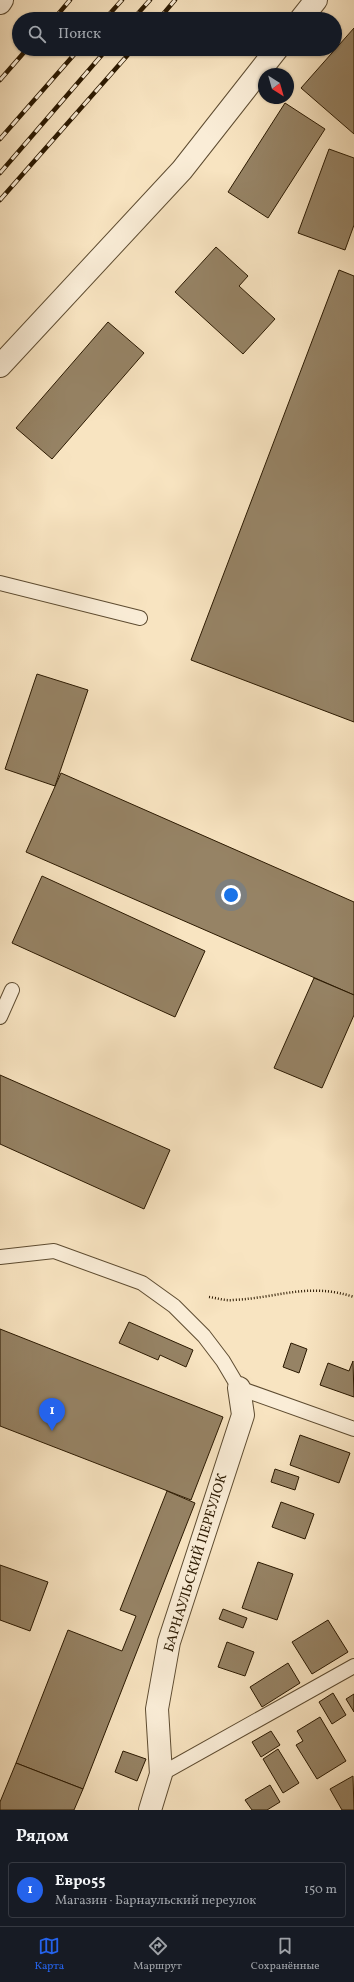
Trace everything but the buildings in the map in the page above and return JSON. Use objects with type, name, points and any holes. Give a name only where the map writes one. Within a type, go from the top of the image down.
[{"type":"street","points":[[307,12],[316,0]]},
{"type":"street","points":[[0,366],[182,170],[272,56]]},
{"type":"street","name":"БАРНАУЛЬСКИЙ ПЕРЕУЛОК","points":[[150,1810],[161,1774],[156,1709],[169,1642],[243,1415],[239,1388]]},
{"type":"lane","points":[[0,583],[140,618]]},
{"type":"lane","points":[[0,1017],[12,990]]},
{"type":"lane","points":[[0,1257],[54,1251],[142,1284],[174,1306],[204,1336],[223,1361],[239,1388],[354,1428]]},
{"type":"lane","points":[[161,1774],[354,1666]]},
{"type":"path","points":[[209,1297],[232,1300],[308,1290],[337,1292],[354,1297]]},
{"type":"railway","points":[[60,12],[70,0]]},
{"type":"railway","points":[[111,12],[122,0]]},
{"type":"railway","points":[[139,12],[150,0]]},
{"type":"railway","points":[[165,12],[175,0]]},
{"type":"railway","points":[[0,80],[21,56]]},
{"type":"railway","points":[[0,139],[73,56]]},
{"type":"railway","points":[[0,173],[101,56]]},
{"type":"railway","points":[[0,200],[127,56]]},
{"type":"place","name":"Евро55","points":[[52,1431]]}]
